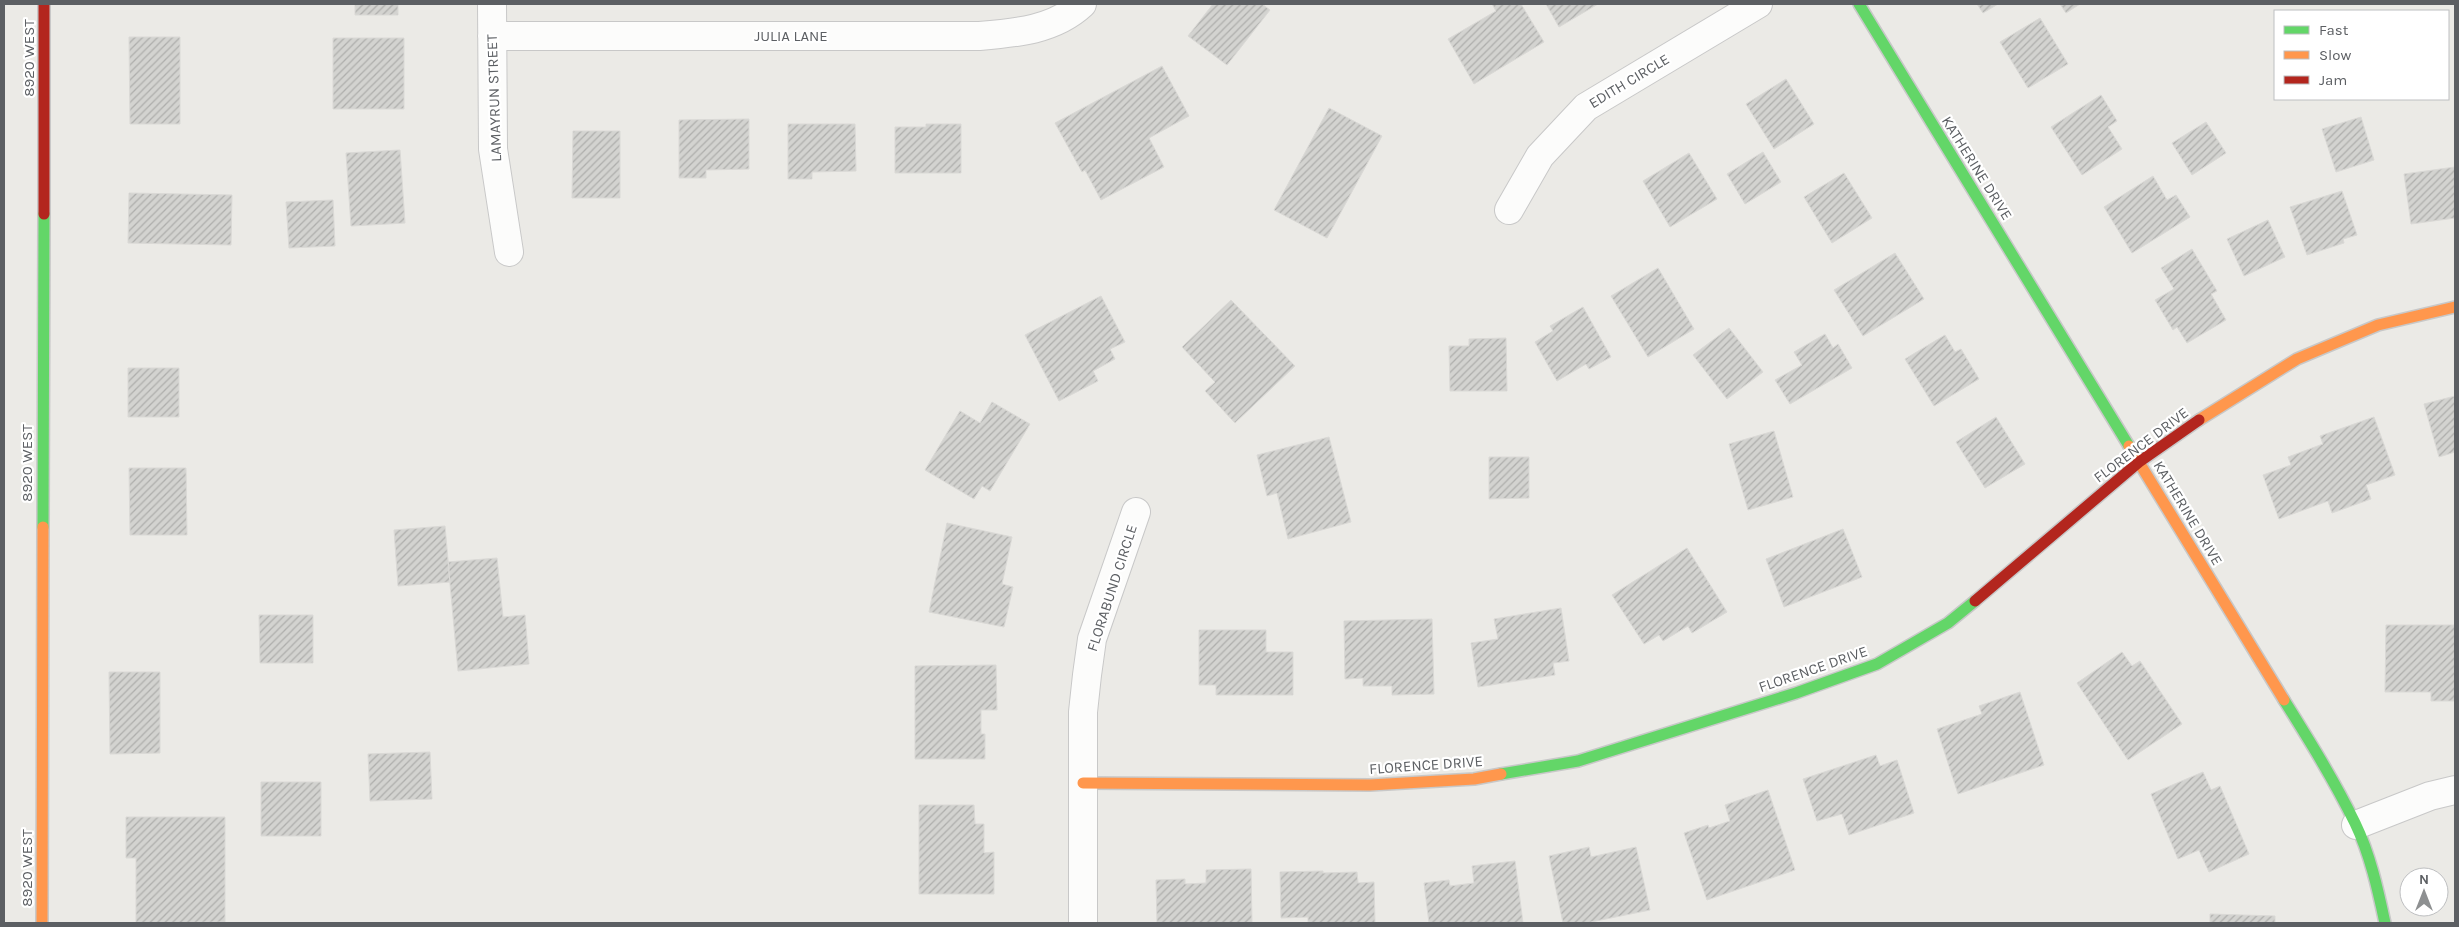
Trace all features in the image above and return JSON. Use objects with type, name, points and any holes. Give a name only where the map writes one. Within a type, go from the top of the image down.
[{"type":"street","name":"8920 WEST","points":[[42,923],[44,4]]},
{"type":"street","name":"LAMAYRUN STREET","points":[[492,4],[493,149],[509,252]]},
{"type":"street","name":"JULIA LANE","points":[[492,36],[979,36],[1048,26],[1074,11],[1082,4]]},
{"type":"street","name":"EDITH CIRCLE","points":[[1509,210],[1540,156],[1586,107],[1758,4]]},
{"type":"street","name":"KATHERINE DRIVE","points":[[1858,4],[2325,767],[2356,824],[2378,891],[2385,923]]},
{"type":"street","name":"FLORENCE DRIVE","points":[[1083,783],[1370,784],[1474,779],[1588,758],[1796,693],[1877,664],[1948,622],[2138,462],[2209,413],[2297,359],[2378,325],[2455,307]]},
{"type":"street","name":"FLORABUND CIRCLE","points":[[1083,923],[1083,712],[1092,639],[1136,512]]},
{"type":"street","points":[[2356,824],[2430,796],[2455,790]]},
{"type":"building","points":[[355,4],[398,4],[398,15],[355,15]]},
{"type":"building","points":[[1213,4],[1262,4],[1270,10],[1227,65],[1188,36]]},
{"type":"building","points":[[1492,4],[1521,4],[1544,42],[1474,84],[1448,39],[1496,11]]},
{"type":"building","points":[[1546,4],[1598,4],[1559,27]]},
{"type":"building","points":[[1977,4],[1998,4],[1983,13]]},
{"type":"building","points":[[2060,4],[2080,4],[2066,13]]},
{"type":"building","points":[[2040,18],[2068,64],[2028,88],[2000,42]]},
{"type":"building","points":[[129,37],[180,37],[180,124],[130,124]]},
{"type":"building","points":[[333,38],[404,38],[404,109],[333,109]]},
{"type":"building","points":[[1162,66],[1189,116],[1149,138],[1164,167],[1101,200],[1085,170],[1082,172],[1055,123]]},
{"type":"building","points":[[1786,79],[1814,124],[1774,149],[1746,104]]},
{"type":"building","points":[[2101,95],[2117,121],[2108,127],[2122,149],[2082,175],[2051,127]]},
{"type":"building","points":[[1329,108],[1382,136],[1327,238],[1274,210]]},
{"type":"building","points":[[2361,117],[2374,160],[2336,172],[2322,129]]},
{"type":"building","points":[[749,119],[749,169],[706,170],[706,178],[679,178],[679,120]]},
{"type":"building","points":[[2206,122],[2226,153],[2192,175],[2172,143]]},
{"type":"building","points":[[788,124],[855,124],[856,171],[812,172],[812,179],[788,179]]},
{"type":"building","points":[[926,124],[961,124],[961,173],[895,173],[895,127],[926,127]]},
{"type":"building","points":[[573,131],[620,131],[620,198],[572,198]]},
{"type":"building","points":[[400,150],[405,223],[351,226],[346,153]]},
{"type":"building","points":[[1763,152],[1781,182],[1745,204],[1727,174]]},
{"type":"building","points":[[1689,153],[1717,199],[1670,227],[1643,181]]},
{"type":"building","points":[[2455,167],[2455,218],[2411,224],[2404,174]]},
{"type":"building","points":[[1844,173],[1872,218],[1832,243],[1804,197]]},
{"type":"building","points":[[2153,176],[2167,200],[2176,195],[2190,217],[2132,253],[2104,207]]},
{"type":"building","points":[[2342,191],[2357,235],[2343,239],[2344,243],[2307,255],[2290,207]]},
{"type":"building","points":[[129,193],[232,195],[231,245],[128,243]]},
{"type":"building","points":[[333,200],[335,246],[289,248],[286,202]]},
{"type":"building","points":[[2268,220],[2285,257],[2244,276],[2227,239]]},
{"type":"building","points":[[2192,249],[2217,291],[2211,294],[2226,320],[2187,343],[2177,327],[2173,330],[2155,300],[2174,289],[2161,268]]},
{"type":"building","points":[[1895,253],[1924,299],[1863,336],[1834,290]]},
{"type":"building","points":[[1658,268],[1694,329],[1648,357],[1611,296]]},
{"type":"building","points":[[1101,296],[1125,342],[1110,349],[1115,359],[1093,371],[1098,381],[1059,401],[1025,335]]},
{"type":"building","points":[[1231,300],[1295,366],[1235,423],[1205,391],[1215,382],[1182,347]]},
{"type":"building","points":[[1583,307],[1611,357],[1589,369],[1586,364],[1557,381],[1535,342],[1553,331],[1550,326]]},
{"type":"building","points":[[1729,328],[1763,372],[1727,399],[1693,355]]},
{"type":"building","points":[[1825,334],[1833,348],[1838,344],[1852,368],[1790,404],[1775,380],[1802,365],[1794,352]]},
{"type":"building","points":[[1945,335],[1955,352],[1961,349],[1979,379],[1934,406],[1905,359]]},
{"type":"building","points":[[1506,338],[1507,391],[1450,391],[1449,346],[1469,346],[1469,339]]},
{"type":"building","points":[[128,368],[179,368],[179,417],[128,417]]},
{"type":"building","points":[[2455,396],[2455,452],[2439,457],[2424,404]]},
{"type":"building","points":[[992,402],[1030,424],[990,491],[982,486],[974,499],[925,470],[960,411],[980,423]]},
{"type":"building","points":[[1996,417],[2025,464],[1985,488],[1956,442]]},
{"type":"building","points":[[2374,417],[2395,475],[2366,485],[2371,499],[2332,513],[2328,501],[2279,519],[2263,475],[2291,465],[2288,457],[2323,444],[2320,436]]},
{"type":"building","points":[[1774,431],[1793,497],[1748,510],[1729,444]]},
{"type":"building","points":[[1329,437],[1351,522],[1288,539],[1277,493],[1267,496],[1257,455]]},
{"type":"building","points":[[1489,457],[1529,457],[1529,498],[1489,499]]},
{"type":"building","points":[[129,468],[186,468],[187,535],[130,535]]},
{"type":"building","points":[[947,523],[1012,537],[1002,584],[1013,587],[1004,627],[929,612]]},
{"type":"building","points":[[445,526],[450,582],[398,586],[394,530]]},
{"type":"building","points":[[1843,529],[1862,577],[1784,607],[1766,559]]},
{"type":"building","points":[[1687,548],[1727,612],[1692,633],[1688,626],[1663,641],[1659,635],[1644,644],[1612,595]]},
{"type":"building","points":[[497,558],[503,617],[525,615],[529,664],[458,671],[448,562]]},
{"type":"building","points":[[1561,608],[1569,661],[1553,663],[1555,675],[1478,687],[1471,643],[1498,639],[1494,619]]},
{"type":"building","points":[[259,615],[313,615],[313,663],[260,663]]},
{"type":"building","points":[[1432,619],[1434,694],[1392,695],[1392,686],[1363,686],[1363,678],[1345,679],[1344,621]]},
{"type":"building","points":[[2386,625],[2455,625],[2455,701],[2431,701],[2431,692],[2385,692]]},
{"type":"building","points":[[1199,630],[1266,630],[1266,652],[1293,652],[1293,695],[1216,695],[1216,685],[1199,685]]},
{"type":"building","points":[[2122,652],[2132,666],[2140,661],[2182,724],[2128,760],[2077,683]]},
{"type":"building","points":[[996,665],[997,710],[981,710],[981,734],[985,734],[985,759],[915,759],[915,666]]},
{"type":"building","points":[[109,672],[160,672],[160,753],[110,754]]},
{"type":"building","points":[[2020,692],[2044,765],[1958,794],[1937,729],[1982,714],[1979,706]]},
{"type":"building","points":[[430,752],[432,799],[370,801],[368,754]]},
{"type":"building","points":[[1876,755],[1880,766],[1897,760],[1914,813],[1849,835],[1842,814],[1817,821],[1803,779]]},
{"type":"building","points":[[2203,772],[2211,790],[2220,786],[2249,854],[2209,872],[2199,850],[2178,859],[2151,794]]},
{"type":"building","points":[[261,782],[321,782],[321,836],[261,836]]},
{"type":"building","points":[[1768,790],[1795,870],[1707,900],[1684,833],[1708,825],[1709,828],[1730,821],[1725,805]]},
{"type":"building","points":[[919,805],[974,805],[975,824],[984,824],[984,853],[994,852],[994,894],[919,894]]},
{"type":"building","points":[[126,817],[225,817],[225,922],[136,923],[136,858],[126,858]]},
{"type":"building","points":[[1589,847],[1591,857],[1636,847],[1650,910],[1586,923],[1563,923],[1549,856]]},
{"type":"building","points":[[1515,861],[1523,923],[1429,923],[1424,883],[1449,880],[1450,886],[1474,883],[1472,866]]},
{"type":"building","points":[[1251,869],[1252,923],[1157,923],[1156,880],[1185,879],[1185,884],[1206,883],[1206,870]]},
{"type":"building","points":[[1323,871],[1323,873],[1357,872],[1358,883],[1374,882],[1375,923],[1308,923],[1308,917],[1281,918],[1280,872]]},
{"type":"building","points":[[2210,914],[2275,916],[2275,923],[2210,923]]},
{"type":"traffic: fast","points":[[1859,4],[2129,446]]},
{"type":"traffic: fast","points":[[43,527],[44,214]]},
{"type":"traffic: fast","points":[[1501,774],[1578,761],[1796,693],[1877,664],[1948,623],[1975,601]]},
{"type":"traffic: fast","points":[[2284,700],[2330,776],[2355,823],[2369,860],[2385,923]]},
{"type":"traffic: slow","points":[[2199,420],[2297,359],[2378,325],[2455,307]]},
{"type":"traffic: slow","points":[[2129,446],[2284,700]]},
{"type":"traffic: slow","points":[[42,923],[43,527]]},
{"type":"traffic: slow","points":[[1083,783],[1370,785],[1474,779],[1501,774]]},
{"type":"traffic: jam","points":[[44,4],[44,214]]},
{"type":"traffic: jam","points":[[1975,601],[2139,462],[2199,420]]}]
